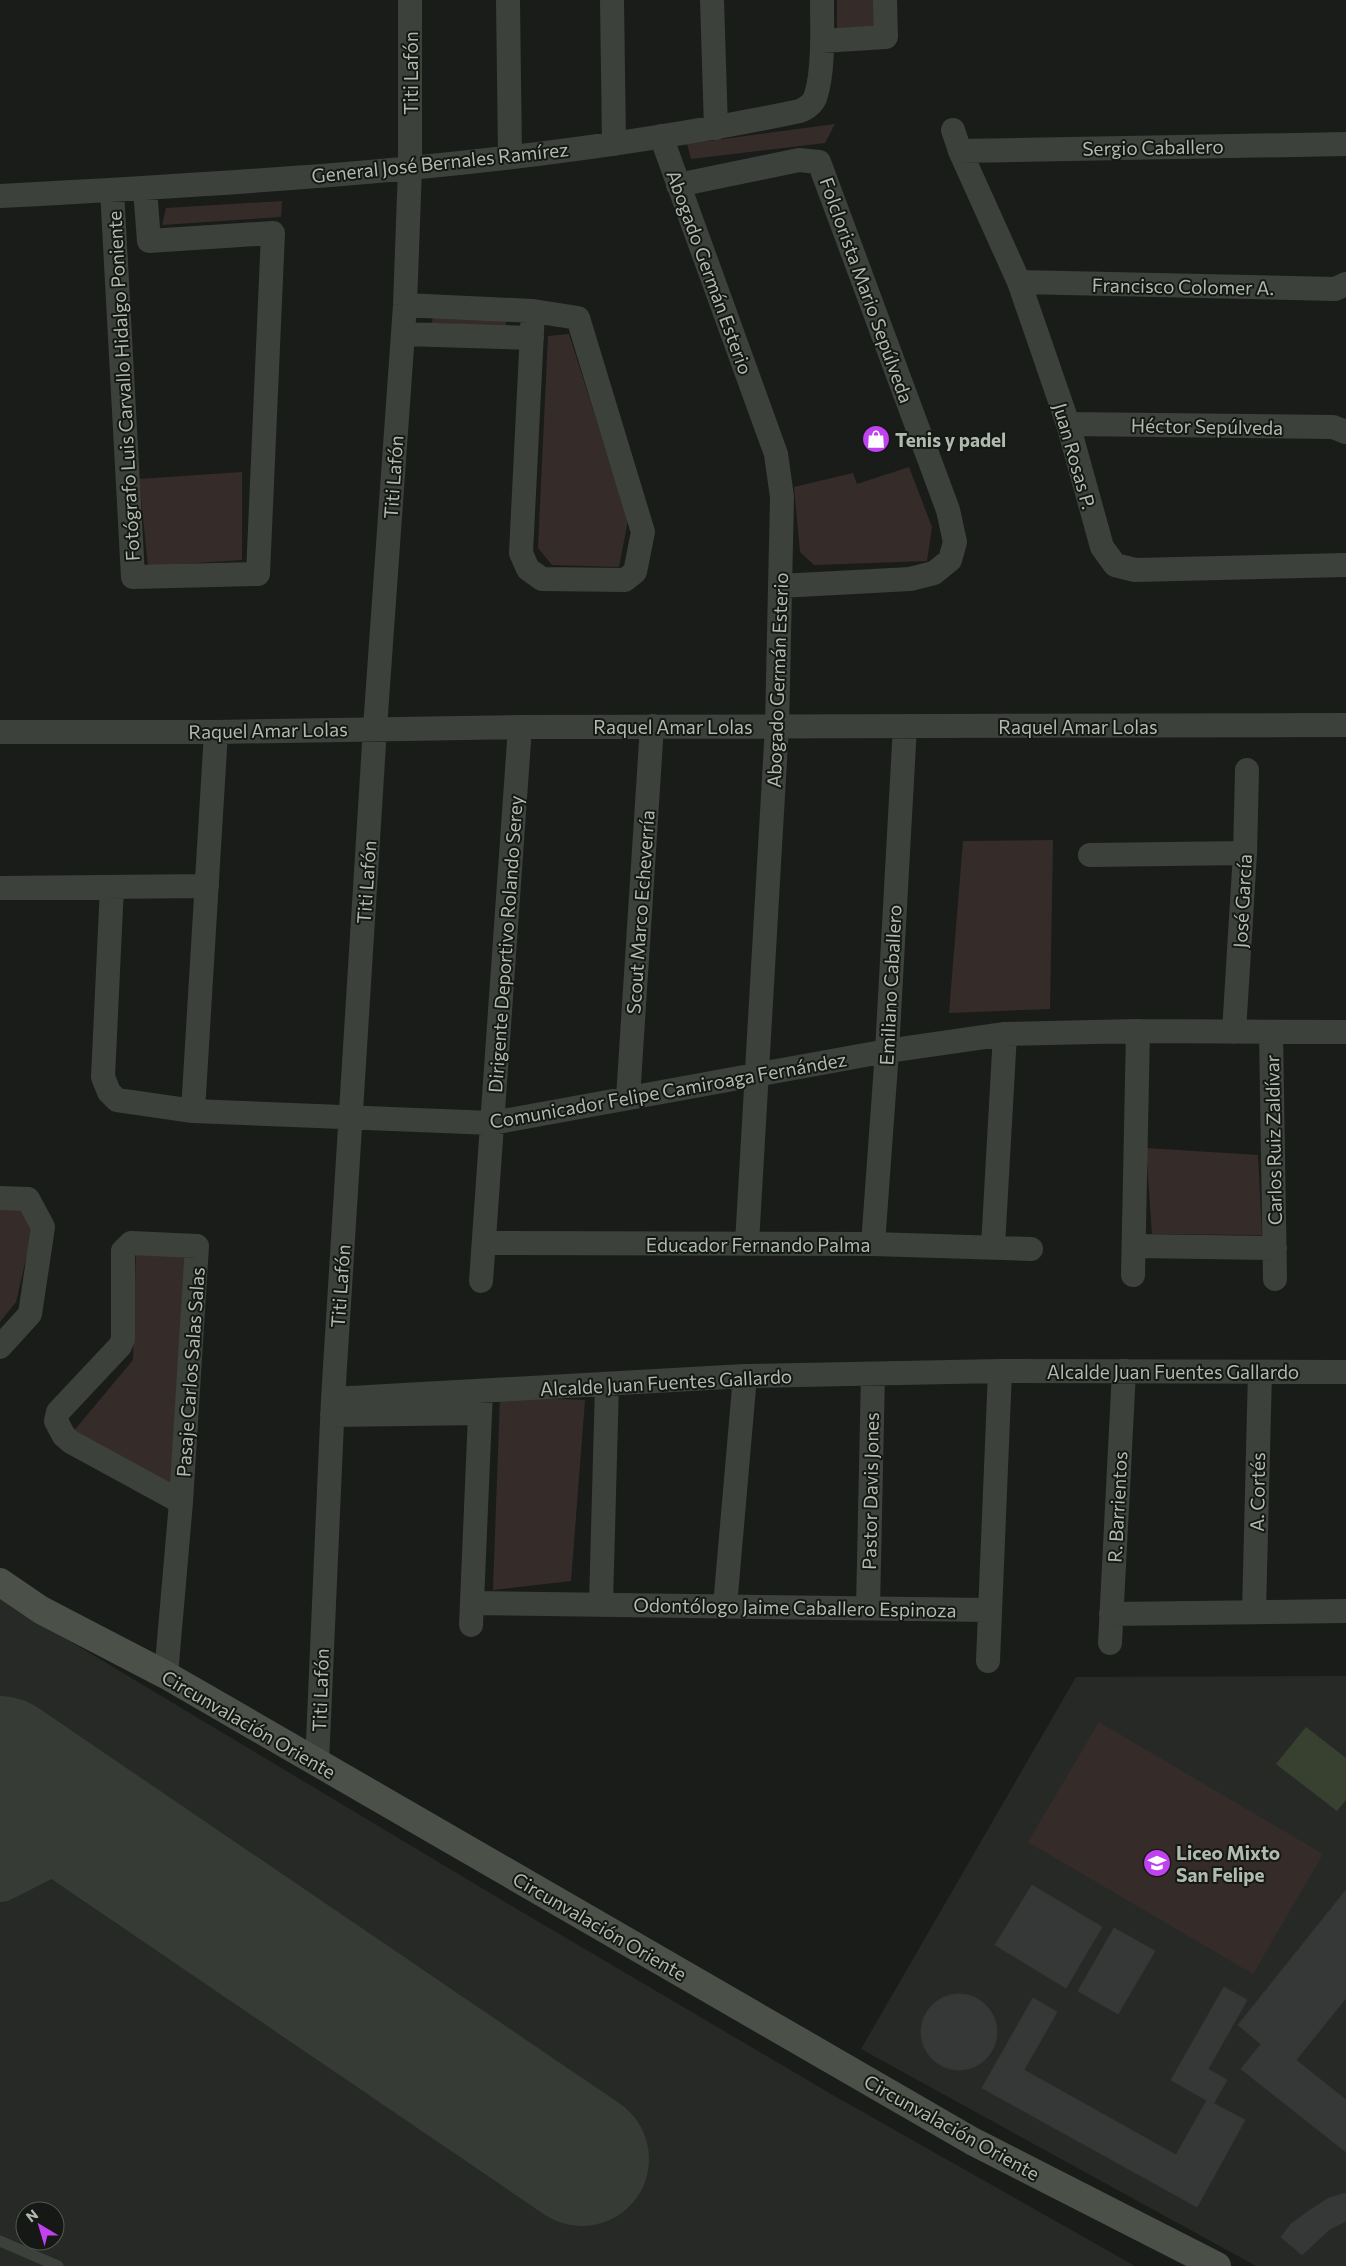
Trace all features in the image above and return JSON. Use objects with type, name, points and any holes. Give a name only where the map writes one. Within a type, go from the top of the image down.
[{"type":"street","name":"Titi Lafón","points":[[317,1763],[332,1407],[375,728],[405,305],[410,168],[410,0]]},
{"type":"street","points":[[508,0],[510,156]]},
{"type":"street","points":[[612,0],[614,144]]},
{"type":"street","points":[[712,0],[716,128]]},
{"type":"street","name":"General José Bernales Ramírez","points":[[0,196],[146,189],[410,168],[614,144],[716,128],[806,108],[816,96],[822,41],[822,0]]},
{"type":"street","points":[[822,41],[886,37],[885,0]]},
{"type":"street","name":"Abogado Germán Esterio","points":[[660,136],[776,454],[782,496],[777,726],[747,1244]]},
{"type":"street","name":"Sergio Caballero","points":[[956,140],[1346,144]]},
{"type":"street","name":"Juan Rosas P.","points":[[956,140],[1019,282],[1068,424],[1102,548],[1115,565],[1135,570],[1346,565]]},
{"type":"street","name":"Folclorista Mario Sepúlveda","points":[[678,185],[799,160],[819,162],[948,510],[955,542],[950,560],[934,573],[910,578],[780,586]]},
{"type":"street","points":[[115,242],[149,241],[146,189]]},
{"type":"street","name":"Fotógrafo Luis Carvallo Hidalgo Poniente","points":[[112,190],[133,577],[258,574],[274,233],[149,241]]},
{"type":"street","name":"Francisco Colomer A.","points":[[1019,282],[1335,289],[1346,284]]},
{"type":"street","points":[[405,305],[533,311],[578,318],[643,532],[635,572],[625,580],[542,579],[528,569],[522,553],[533,311]]},
{"type":"street","points":[[403,334],[532,338]]},
{"type":"street","name":"Héctor Sepúlveda","points":[[1068,424],[1334,427],[1346,432]]},
{"type":"street","name":"Raquel Amar Lolas","points":[[0,732],[216,732],[375,728],[652,726],[1346,725]]},
{"type":"street","name":"Scout Marco Echeverría","points":[[628,1098],[652,726]]},
{"type":"street","name":"Emiliano Caballero","points":[[873,1244],[887,1051],[906,726]]},
{"type":"street","name":"Dirigente Deportivo Rolando Serey","points":[[481,1281],[520,727]]},
{"type":"street","points":[[193,1111],[216,732]]},
{"type":"street","name":"José García","points":[[1234,1032],[1245,853],[1247,770]]},
{"type":"street","points":[[1090,855],[1245,853]]},
{"type":"street","points":[[0,888],[207,886]]},
{"type":"street","name":"Comunicador Felipe Camiroaga Fernández","points":[[112,887],[103,1077],[109,1092],[117,1100],[193,1111],[492,1123],[887,1051],[1004,1034],[1138,1031],[1346,1032]]},
{"type":"street","points":[[1133,1275],[1138,1031]]},
{"type":"street","name":"Carlos Ruiz Zaldívar","points":[[1271,1032],[1275,1279]]},
{"type":"street","points":[[993,1246],[1004,1034]]},
{"type":"street","points":[[0,1198],[28,1199],[43,1227],[30,1314],[0,1347]]},
{"type":"street","name":"Pasaje Carlos Salas Salas","points":[[166,1676],[181,1502],[197,1246],[132,1243],[124,1251],[123,1339],[120,1346],[58,1412],[56,1421],[64,1436],[71,1442],[181,1502]]},
{"type":"street","name":"Educador Fernando Palma","points":[[484,1243],[873,1244],[993,1246],[1031,1249]]},
{"type":"street","name":"Carlos Ruiz Zaldívar","points":[[1134,1246],[1275,1248]]},
{"type":"street","points":[[988,1661],[988,1610],[1000,1371]]},
{"type":"street","name":"Alcalde Juan Fuentes Gallardo","points":[[332,1407],[480,1402],[607,1384],[745,1376],[1000,1371],[1346,1372]]},
{"type":"street","name":"R. Barrientos","points":[[1110,1643],[1124,1371]]},
{"type":"street","name":"A. Cortés","points":[[1254,1612],[1260,1372]]},
{"type":"street","name":"Pastor Davis Jones","points":[[868,1608],[873,1374]]},
{"type":"street","points":[[725,1606],[745,1376]]},
{"type":"street","points":[[601,1604],[607,1384]]},
{"type":"street","name":"Odontólogo Jaime Caballero Espinoza","points":[[480,1402],[471,1614],[601,1604],[988,1610]]},
{"type":"street","name":"Circunvalación Oriente","points":[[0,1582],[42,1610],[166,1676],[972,2141],[1211,2264]]},
{"type":"street","points":[[1111,1614],[1346,1611]]},
{"type":"lane","points":[[0,2241],[58,2266]]},
{"type":"shaded area","points":[[837,0],[875,0],[876,27],[837,32]]},
{"type":"shaded area","points":[[835,124],[825,143],[691,159],[687,144]]},
{"type":"shaded area","points":[[282,201],[281,217],[162,225],[166,208]]},
{"type":"shaded area","points":[[433,315],[506,318],[506,326],[432,323]]},
{"type":"shaded area","points":[[569,334],[628,520],[619,567],[552,565],[538,548],[548,336]]},
{"type":"shaded area","points":[[909,467],[932,527],[927,561],[814,565],[800,552],[794,487],[853,473],[857,484]]},
{"type":"shaded area","points":[[242,472],[242,560],[148,566],[139,479]]},
{"type":"shaded area","points":[[1053,840],[1050,1009],[949,1013],[963,841]]},
{"type":"shaded area","points":[[1146,1148],[1258,1155],[1262,1235],[1152,1234]]},
{"type":"shaded area","points":[[0,1209],[23,1209],[35,1220],[16,1302],[0,1322]]},
{"type":"shaded area","points":[[136,1249],[189,1254],[177,1489],[72,1433],[133,1360]]},
{"type":"shaded area","points":[[500,1397],[585,1400],[571,1581],[493,1590]]},
{"type":"shaded area","points":[[0,1595],[48,1628],[500,1899],[831,2094],[1135,2266],[0,2266]]},
{"type":"shaded area","name":"Liceo Mixto San Felipe","points":[[1346,1676],[1346,2266],[1256,2266],[861,2049],[1076,1677]]},
{"type":"shaded area","points":[[1099,1722],[1323,1854],[1253,1974],[1028,1842]]},
{"type":"shaded area","points":[[1306,1727],[1346,1758],[1346,1800],[1337,1811],[1276,1764]]},
{"type":"building","points":[[1032,1885],[1102,1927],[1066,1988],[995,1945]]},
{"type":"building","points":[[1346,1890],[1346,1998],[1296,2060],[1346,2100],[1346,2152],[1241,2069],[1261,2044],[1238,2025]]},
{"type":"building","points":[[1114,1928],[1155,1951],[1118,2014],[1078,1991]]},
{"type":"building","points":[[1224,1987],[1247,2000],[1208,2069],[1227,2080],[1213,2104],[1171,2080]]},
{"type":"building","points":[[952,1994],[966,1994],[980,2000],[991,2011],[997,2025],[994,2047],[986,2059],[966,2070],[952,2070],[938,2064],[927,2053],[921,2039],[921,2025],[927,2011],[938,2000]]},
{"type":"building","points":[[1033,1998],[1057,2012],[1024,2070],[1176,2155],[1207,2100],[1245,2120],[1197,2207],[982,2088]]},
{"type":"building","points":[[1346,2193],[1346,2221],[1330,2229],[1302,2255],[1281,2237],[1291,2224],[1310,2210],[1329,2198]]},
{"type":"taxiway","points":[[0,1875],[94,1827]]},
{"type":"runway","points":[[0,1763],[582,2159]]},
{"type":"place","name":"Tenis y padel","points":[[876,439]]},
{"type":"place","name":"Liceo Mixto San Felipe","points":[[1157,1863]]}]
